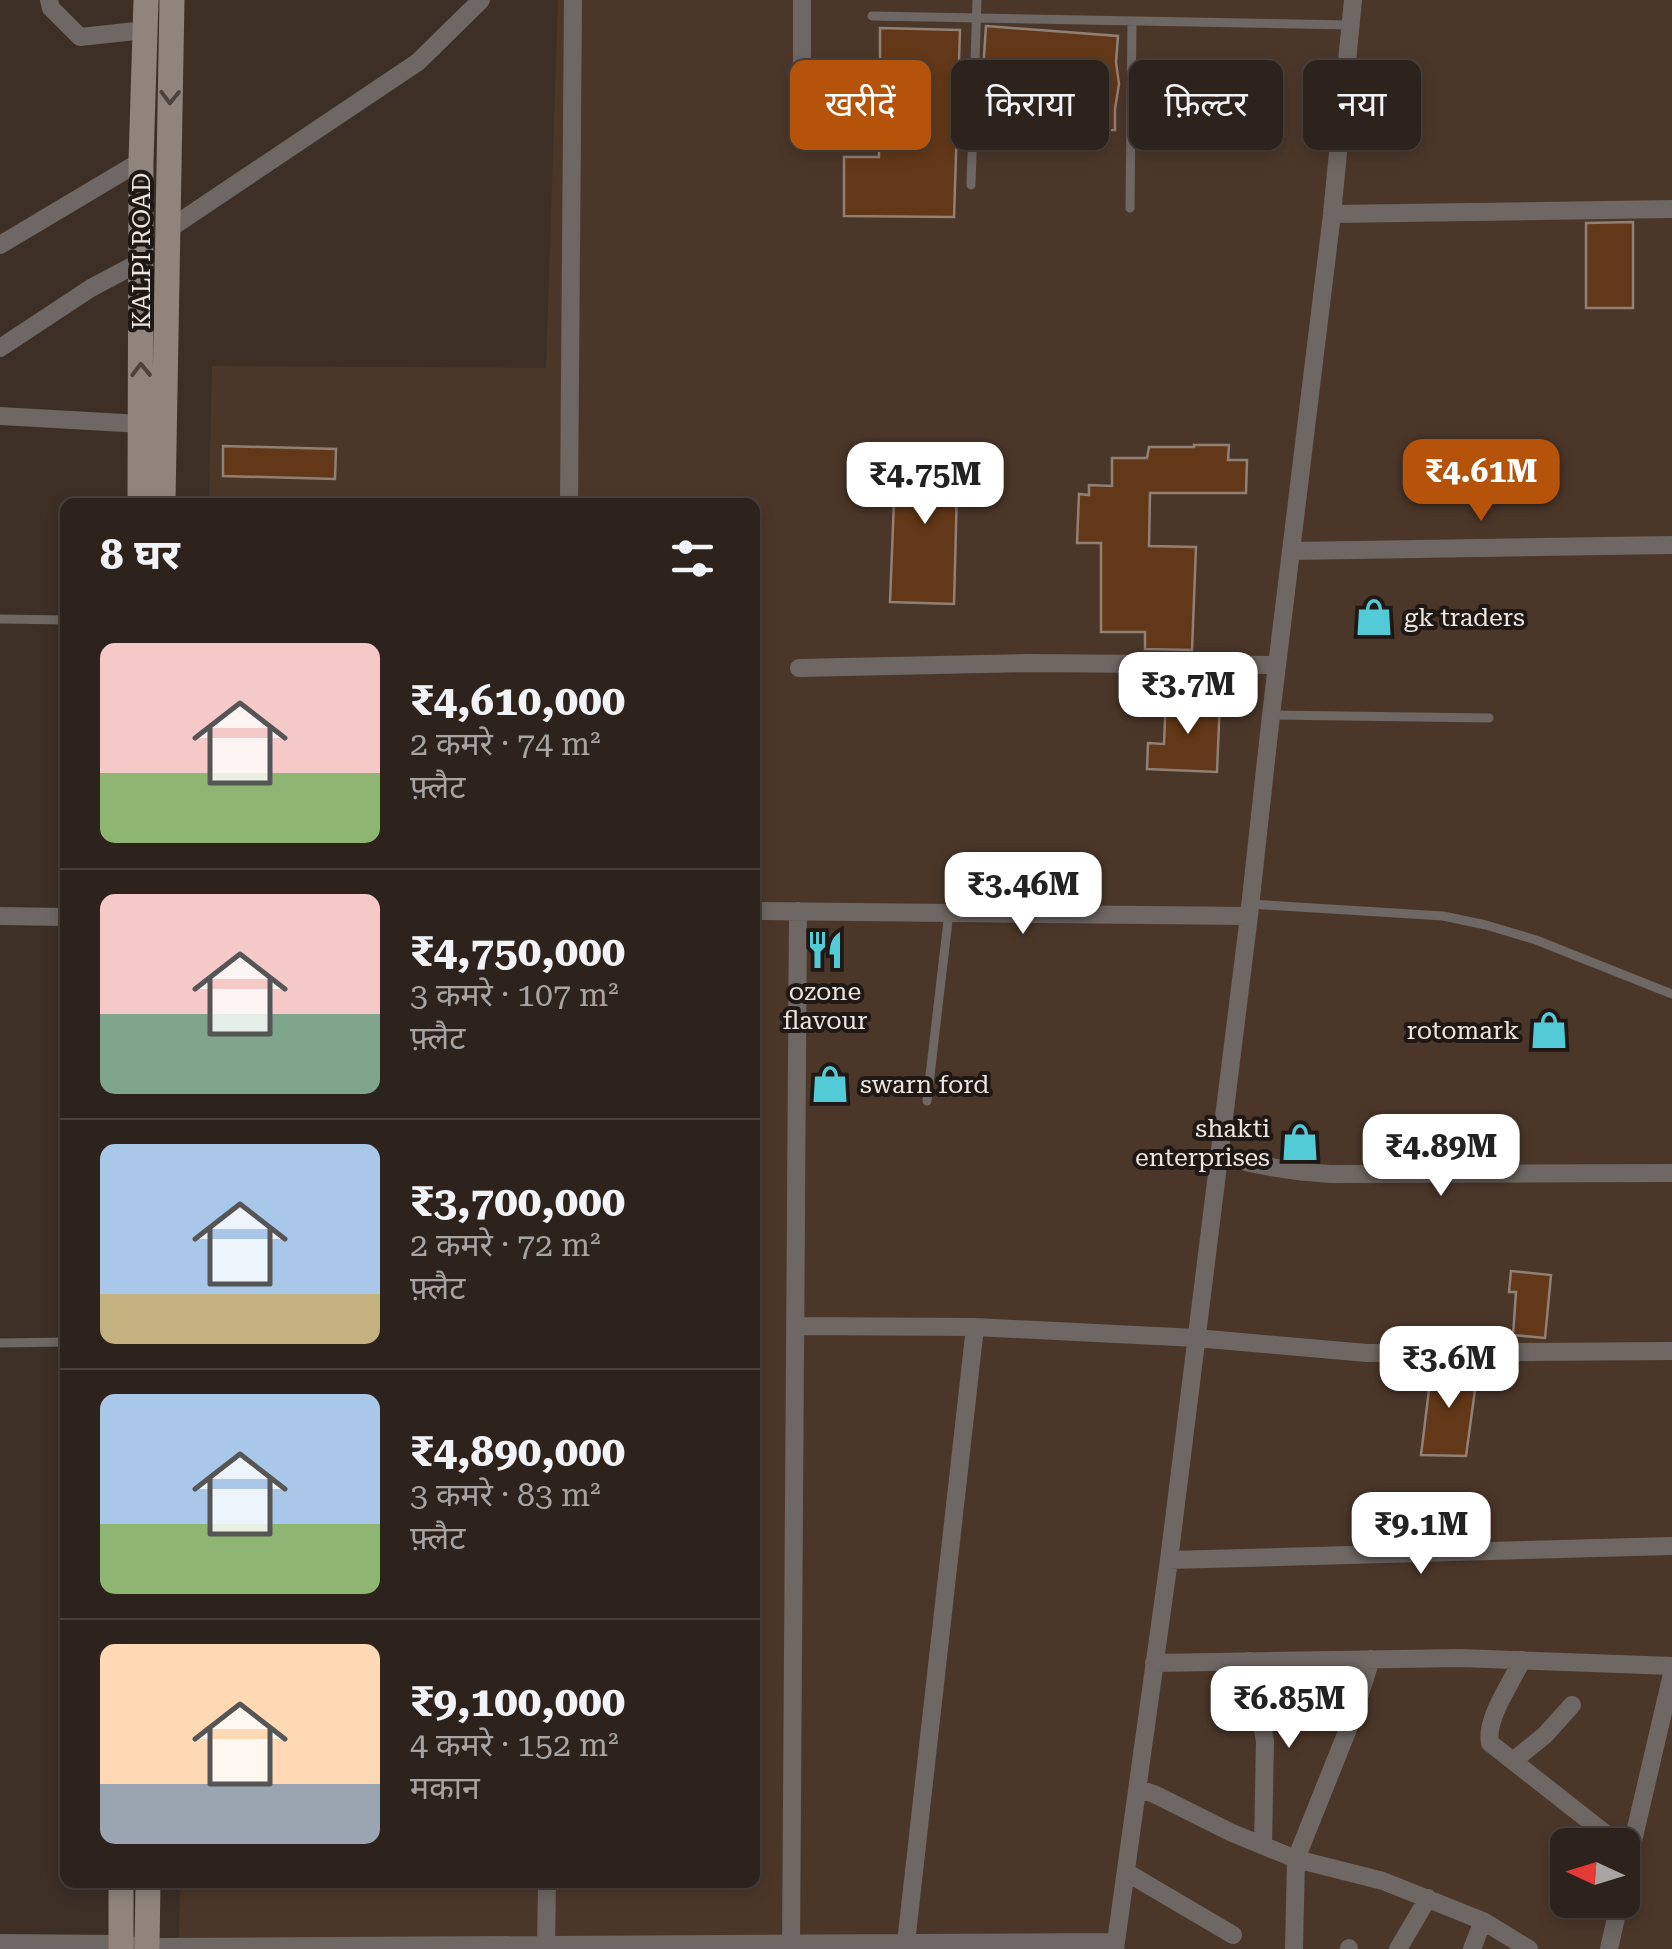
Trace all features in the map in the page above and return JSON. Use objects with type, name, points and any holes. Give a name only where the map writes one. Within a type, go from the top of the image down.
[{"type":"main road","name":"KALPI ROAD","points":[[140,498],[140,161],[146,0]]},
{"type":"main road","name":"KALPI ROAD","points":[[162,498],[172,0]]},
{"type":"main road","points":[[120,1947],[121,1888]]},
{"type":"main road","points":[[147,1948],[148,1888]]},
{"type":"street","points":[[49,0],[51,8],[80,37],[145,30]]},
{"type":"street","points":[[166,230],[418,62],[481,0]]},
{"type":"street","points":[[570,498],[573,0]]},
{"type":"street","points":[[802,0],[802,60]]},
{"type":"street","points":[[0,1943],[147,1948],[1115,1946],[1170,1560],[1250,910],[1332,214],[1353,0]]},
{"type":"street","points":[[0,245],[140,161]]},
{"type":"street","points":[[1332,214],[1672,210]]},
{"type":"street","points":[[0,348],[104,280],[140,262]]},
{"type":"street","points":[[0,416],[142,424]]},
{"type":"street","points":[[1292,551],[1672,546]]},
{"type":"street","points":[[799,668],[1028,662],[1277,665]]},
{"type":"street","points":[[760,911],[1250,910]]},
{"type":"street","points":[[791,1946],[798,911]]},
{"type":"street","points":[[0,916],[60,917]]},
{"type":"street","points":[[1219,1156],[1294,1172],[1332,1174],[1672,1173]]},
{"type":"street","points":[[795,1326],[975,1327],[1196,1338],[1367,1353],[1672,1351]]},
{"type":"street","points":[[906,1944],[975,1327]]},
{"type":"street","points":[[1170,1560],[1672,1546]]},
{"type":"street","points":[[1154,1663],[1371,1659],[1672,1666]]},
{"type":"street","points":[[1294,1949],[1296,1859],[1352,1720],[1371,1659]]},
{"type":"street","points":[[1522,1660],[1500,1702],[1488,1733],[1490,1742],[1598,1828]]},
{"type":"street","points":[[1249,1661],[1265,1742],[1263,1846]]},
{"type":"street","points":[[1630,1828],[1672,1674]]},
{"type":"street","points":[[1513,1762],[1572,1704]]},
{"type":"street","points":[[1138,1789],[1296,1859],[1383,1881],[1428,1898],[1483,1921],[1530,1949]]},
{"type":"street","points":[[1126,1872],[1233,1935]]},
{"type":"street","points":[[546,1946],[547,1888]]},
{"type":"street","points":[[1398,1949],[1428,1898]]},
{"type":"street","points":[[1609,1949],[1616,1918]]},
{"type":"street","points":[[1472,1949],[1483,1921]]},
{"type":"lane","points":[[972,185],[977,0]]},
{"type":"lane","points":[[872,16],[1351,24]]},
{"type":"lane","points":[[1130,208],[1132,21]]},
{"type":"lane","points":[[0,619],[60,620]]},
{"type":"lane","points":[[1271,714],[1488,718]]},
{"type":"lane","points":[[1250,910],[1443,916],[1536,940],[1672,994]]},
{"type":"lane","points":[[927,1101],[948,912]]},
{"type":"lane","points":[[0,1343],[60,1342]]},
{"type":"shaded area","points":[[558,0],[1672,0],[1672,1949],[179,1949],[180,1888],[760,1888],[760,498],[209,498],[212,366],[546,368]]},
{"type":"building","points":[[986,26],[1118,36],[1115,130],[1109,130],[1109,60],[984,60]]},
{"type":"building","points":[[880,28],[960,30],[959,60],[951,60],[951,150],[956,150],[954,217],[844,216],[844,157],[879,157],[879,150],[931,150],[931,60],[880,57]]},
{"type":"building","points":[[1633,222],[1633,308],[1586,308],[1586,223]]},
{"type":"building","points":[[1229,445],[1228,460],[1247,460],[1246,493],[1150,493],[1149,546],[1196,547],[1192,650],[1145,649],[1145,632],[1101,632],[1101,543],[1077,543],[1079,494],[1089,495],[1089,485],[1112,486],[1112,458],[1147,458],[1149,447]]},
{"type":"building","points":[[223,446],[336,449],[335,479],[223,476]]},
{"type":"building","points":[[896,450],[958,450],[954,604],[890,602]]},
{"type":"building","points":[[1166,697],[1220,699],[1217,772],[1147,769],[1148,743],[1164,744]]},
{"type":"building","points":[[1511,1271],[1551,1275],[1545,1338],[1513,1335],[1516,1292],[1509,1292]]},
{"type":"building","points":[[1432,1365],[1478,1368],[1466,1456],[1421,1455]]},
{"type":"place","name":"gk traders","points":[[1374,617]]},
{"type":"place","name":"ozone flavour","points":[[825,950]]},
{"type":"place","name":"rotomark","points":[[1549,1030]]},
{"type":"place","name":"swarn ford","points":[[830,1084]]},
{"type":"place","name":"shakti enterprises","points":[[1300,1142]]}]
